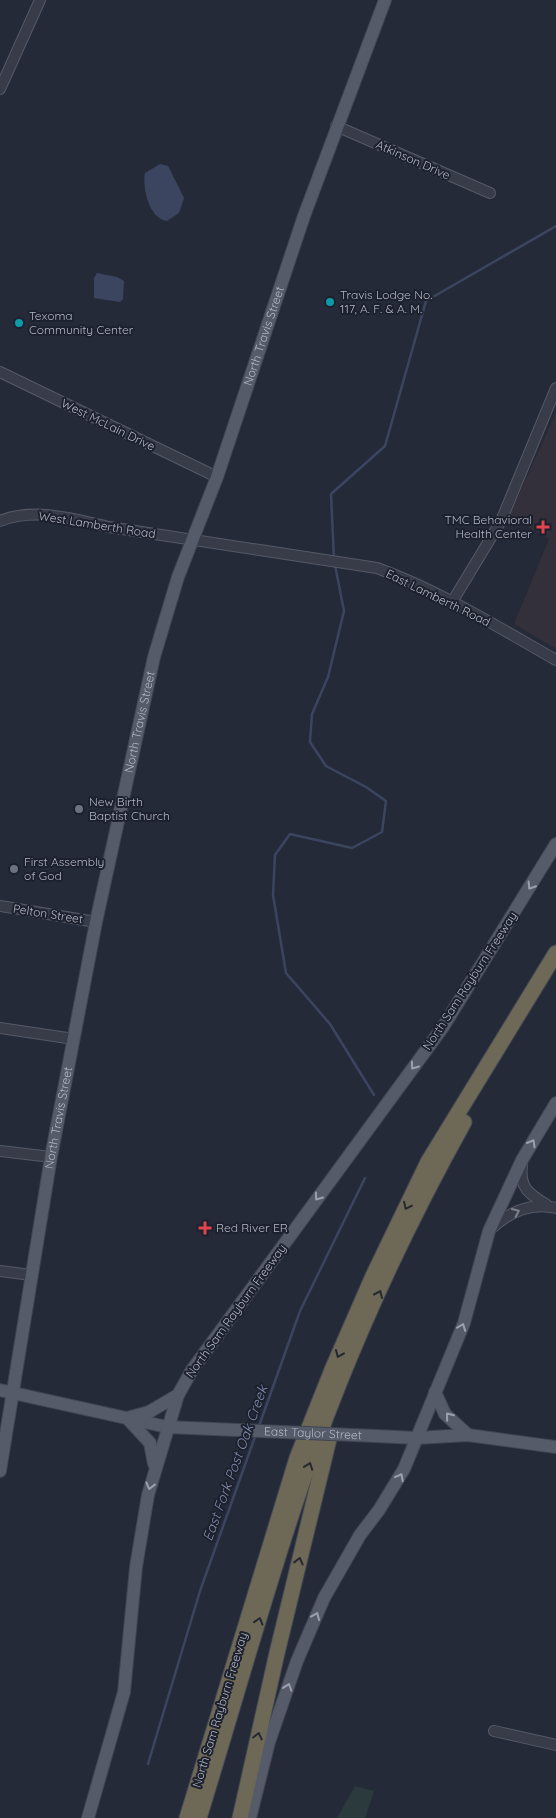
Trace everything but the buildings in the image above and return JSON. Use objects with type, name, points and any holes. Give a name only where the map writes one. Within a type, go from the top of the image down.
[{"type":"highway","name":"North Sam Rayburn Freeway","points":[[188,1818],[296,1458],[336,1361],[373,1276],[428,1162],[556,953]]},
{"type":"highway","name":"North Sam Rayburn Freeway","points":[[199,1818],[295,1506],[345,1370],[392,1263],[446,1155],[488,1078],[556,971]]},
{"type":"highway","points":[[240,1818],[277,1653],[345,1370]]},
{"type":"main road","name":"North Travis Street","points":[[0,1472],[6,1391],[31,1275],[51,1157],[96,922],[154,657],[178,577],[217,477],[304,216],[336,126],[385,0]]},
{"type":"main road","name":"North Sam Rayburn Freeway","points":[[88,1818],[124,1692],[136,1567],[155,1467],[178,1395],[192,1370],[443,1027],[556,844]]},
{"type":"main road","points":[[250,1818],[268,1742],[297,1661],[324,1598],[360,1535],[395,1486],[464,1323],[489,1231],[522,1160],[556,1103]]},
{"type":"main road","name":"East Taylor Street","points":[[6,1391],[167,1427],[416,1438],[468,1435],[556,1447]]},
{"type":"main road","points":[[435,1392],[445,1414],[468,1435]]},
{"type":"main road","points":[[155,1467],[150,1443],[127,1418],[150,1412],[178,1395]]},
{"type":"street","points":[[0,88],[40,0]]},
{"type":"street","name":"Atkinson Drive","points":[[336,126],[490,193]]},
{"type":"street","name":"West McLain Drive","points":[[0,372],[217,477]]},
{"type":"street","points":[[452,602],[501,521],[556,388]]},
{"type":"street","name":"West Lamberth Road","points":[[0,521],[17,516],[41,515],[194,540]]},
{"type":"street","name":"East Lamberth Road","points":[[194,540],[377,568],[402,577],[452,602],[556,660]]},
{"type":"street","name":"Pelton Street","points":[[0,906],[96,922]]},
{"type":"street","points":[[0,1028],[74,1039]]},
{"type":"street","points":[[0,1151],[51,1157]]},
{"type":"street","points":[[522,1160],[520,1176],[524,1187],[531,1195],[552,1207]]},
{"type":"street","points":[[489,1231],[513,1213],[530,1206],[552,1207]]},
{"type":"street","points":[[0,1271],[31,1275]]},
{"type":"street","points":[[494,1731],[556,1745]]},
{"type":"shaded area","name":"TMC Behavioral Health Center","points":[[556,413],[556,649],[514,624],[549,539],[509,516]]},
{"type":"shaded area","points":[[355,1786],[374,1791],[365,1818],[337,1818]]},
{"type":"water","points":[[160,164],[168,166],[184,198],[179,213],[167,221],[161,219],[151,209],[144,179],[145,173]]},
{"type":"water","points":[[97,273],[117,277],[124,281],[123,299],[120,302],[94,298],[94,278]]},
{"type":"waterway","name":"East Fork Post Oak Creek","points":[[334,559],[331,494],[385,446],[426,301],[556,226]]},
{"type":"waterway","name":"East Fork Post Oak Creek","points":[[335,565],[344,611],[328,677],[312,714],[310,742],[326,766],[366,787],[386,801],[382,832],[352,848],[290,834],[275,855],[273,895],[286,973],[330,1024],[374,1095]]},
{"type":"waterway","name":"East Fork Post Oak Creek","points":[[259,1426],[300,1311],[365,1178]]},
{"type":"waterway","name":"East Fork Post Oak Creek","points":[[148,1764],[200,1591],[256,1434]]},
{"type":"place","name":"Travis Lodge No. 117, A. F. & A. M.","points":[[330,302]]},
{"type":"place","name":"Texoma Community Center","points":[[19,323]]},
{"type":"place","name":"TMC Behavioral Health Center","points":[[543,527]]},
{"type":"place","name":"New Birth Baptist Church","points":[[79,809]]},
{"type":"place","name":"First Assembly of God","points":[[14,869]]},
{"type":"place","name":"Red River ER","points":[[205,1228]]}]
